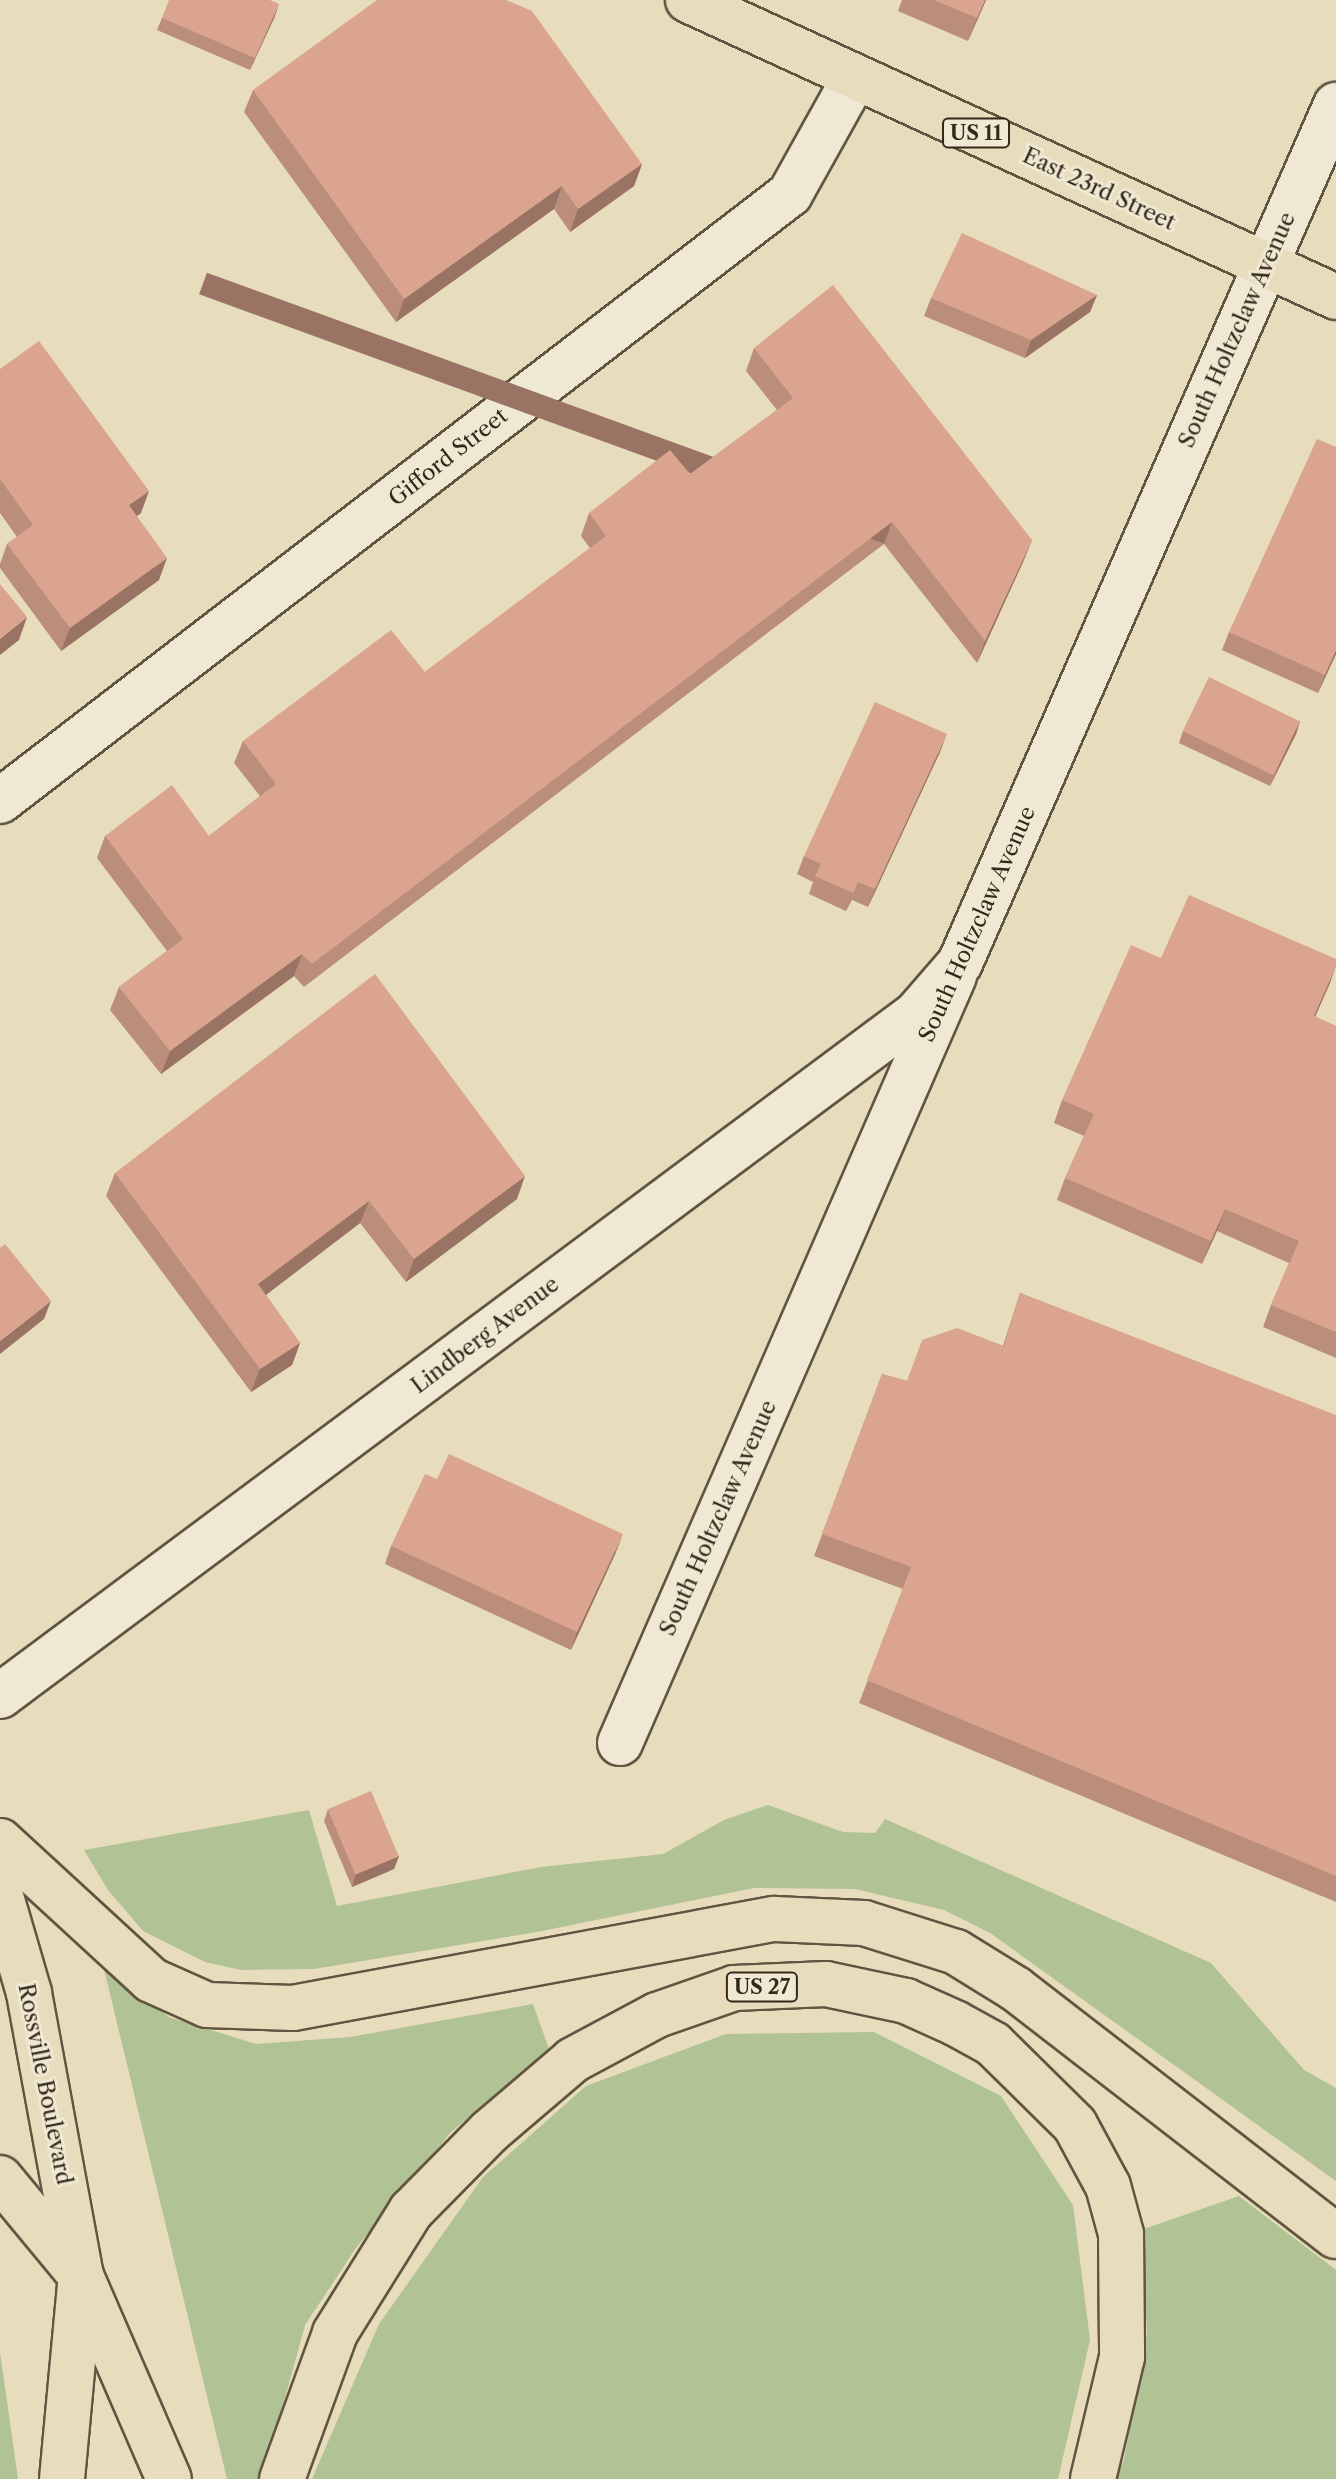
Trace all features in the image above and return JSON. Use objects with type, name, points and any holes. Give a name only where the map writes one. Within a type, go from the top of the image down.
[{"type":"main road","name":"East 23rd Street","points":[[688,0],[1336,297]]},
{"type":"main road","name":"Gifford Street","points":[[0,801],[790,194],[855,77]]},
{"type":"main road","name":"South Holtzclaw Avenue","points":[[620,1743],[1336,105]]},
{"type":"main road","name":"Lindberg Avenue","points":[[0,1696],[916,1014],[960,963]]},
{"type":"main road","points":[[0,1841],[151,1980],[207,2005],[293,2008],[775,1919],[864,1923],[956,1952],[1016,1989],[1336,2236]]},
{"type":"main road","name":"Rossville Boulevard","points":[[0,1893],[29,1993],[81,2276],[169,2479]]},
{"type":"main road","name":"US 27","points":[[282,2479],[335,2333],[411,2211],[490,2131],[573,2060],[657,2015],[734,1988],[826,1984],[906,2001],[993,2044],[1075,2125],[1095,2161],[1108,2186],[1121,2234],[1123,2283],[1122,2357],[1093,2479]]},
{"type":"main road","points":[[0,2178],[81,2276]]},
{"type":"main road","name":"Rossville Boulevard","points":[[62,2479],[81,2276]]},
{"type":"green space","points":[[768,1805],[843,1832],[875,1833],[885,1819],[1211,1963],[1304,2070],[1336,2088],[1336,2181],[990,1933],[944,1910],[855,1889],[754,1888],[537,1932],[314,1969],[241,1970],[205,1962],[143,1931],[108,1890],[84,1850],[309,1810],[337,1906],[541,1867],[663,1854],[724,1820]]},
{"type":"green space","points":[[103,1965],[169,2017],[256,2044],[350,2037],[533,2004],[549,2049],[451,2132],[356,2248],[305,2325],[263,2479],[227,2479]]},
{"type":"green space","points":[[874,2032],[1001,2096],[1073,2205],[1090,2340],[1058,2479],[312,2479],[379,2324],[483,2177],[586,2086],[726,2034]]},
{"type":"green space","points":[[1239,2196],[1336,2270],[1336,2479],[1115,2479],[1124,2460],[1147,2333],[1141,2230]]},
{"type":"green space","points":[[0,2352],[18,2479],[0,2479]]},
{"type":"building","points":[[169,0],[270,0],[279,4],[255,58],[162,18]]},
{"type":"building","points":[[377,0],[506,0],[532,11],[642,164],[578,209],[562,186],[404,299],[253,90]]},
{"type":"building","points":[[934,0],[985,0],[977,18]]},
{"type":"building","points":[[962,233],[1097,295],[1031,340],[931,298]]},
{"type":"building","points":[[833,285],[1032,540],[985,641],[892,522],[312,964],[302,954],[170,1051],[119,987],[183,939],[105,836],[172,785],[209,836],[276,784],[243,741],[391,630],[425,672],[606,536],[589,513],[670,450],[690,474],[793,398],[754,348]]},
{"type":"building","points":[[39,341],[149,491],[129,505],[167,558],[70,628],[7,544],[33,525],[0,479],[0,369]]},
{"type":"building","points":[[1317,439],[1336,447],[1336,650],[1325,675],[1229,632]]},
{"type":"building","points":[[0,584],[27,617],[0,639]]},
{"type":"building","points":[[1209,677],[1300,721],[1273,775],[1183,731]]},
{"type":"building","points":[[875,702],[947,734],[875,889],[858,882],[853,893],[815,876],[821,864],[804,856]]},
{"type":"building","points":[[1189,895],[1336,959],[1336,966],[1314,1016],[1336,1026],[1336,1332],[1271,1305],[1299,1241],[1225,1209],[1211,1241],[1065,1178],[1094,1114],[1062,1100],[1131,945],[1161,958]]},
{"type":"building","points":[[375,974],[525,1176],[414,1259],[369,1201],[258,1284],[300,1343],[260,1369],[115,1173]]},
{"type":"building","points":[[5,1244],[51,1301],[0,1341],[0,1248]]},
{"type":"building","points":[[1020,1293],[1336,1415],[1336,1876],[867,1680],[911,1567],[822,1534],[882,1374],[907,1381],[922,1340],[957,1328],[1004,1346]]},
{"type":"building","points":[[449,1454],[623,1534],[577,1632],[391,1546],[425,1474],[437,1479]]},
{"type":"building","points":[[371,1791],[399,1856],[355,1875],[328,1809]]}]
